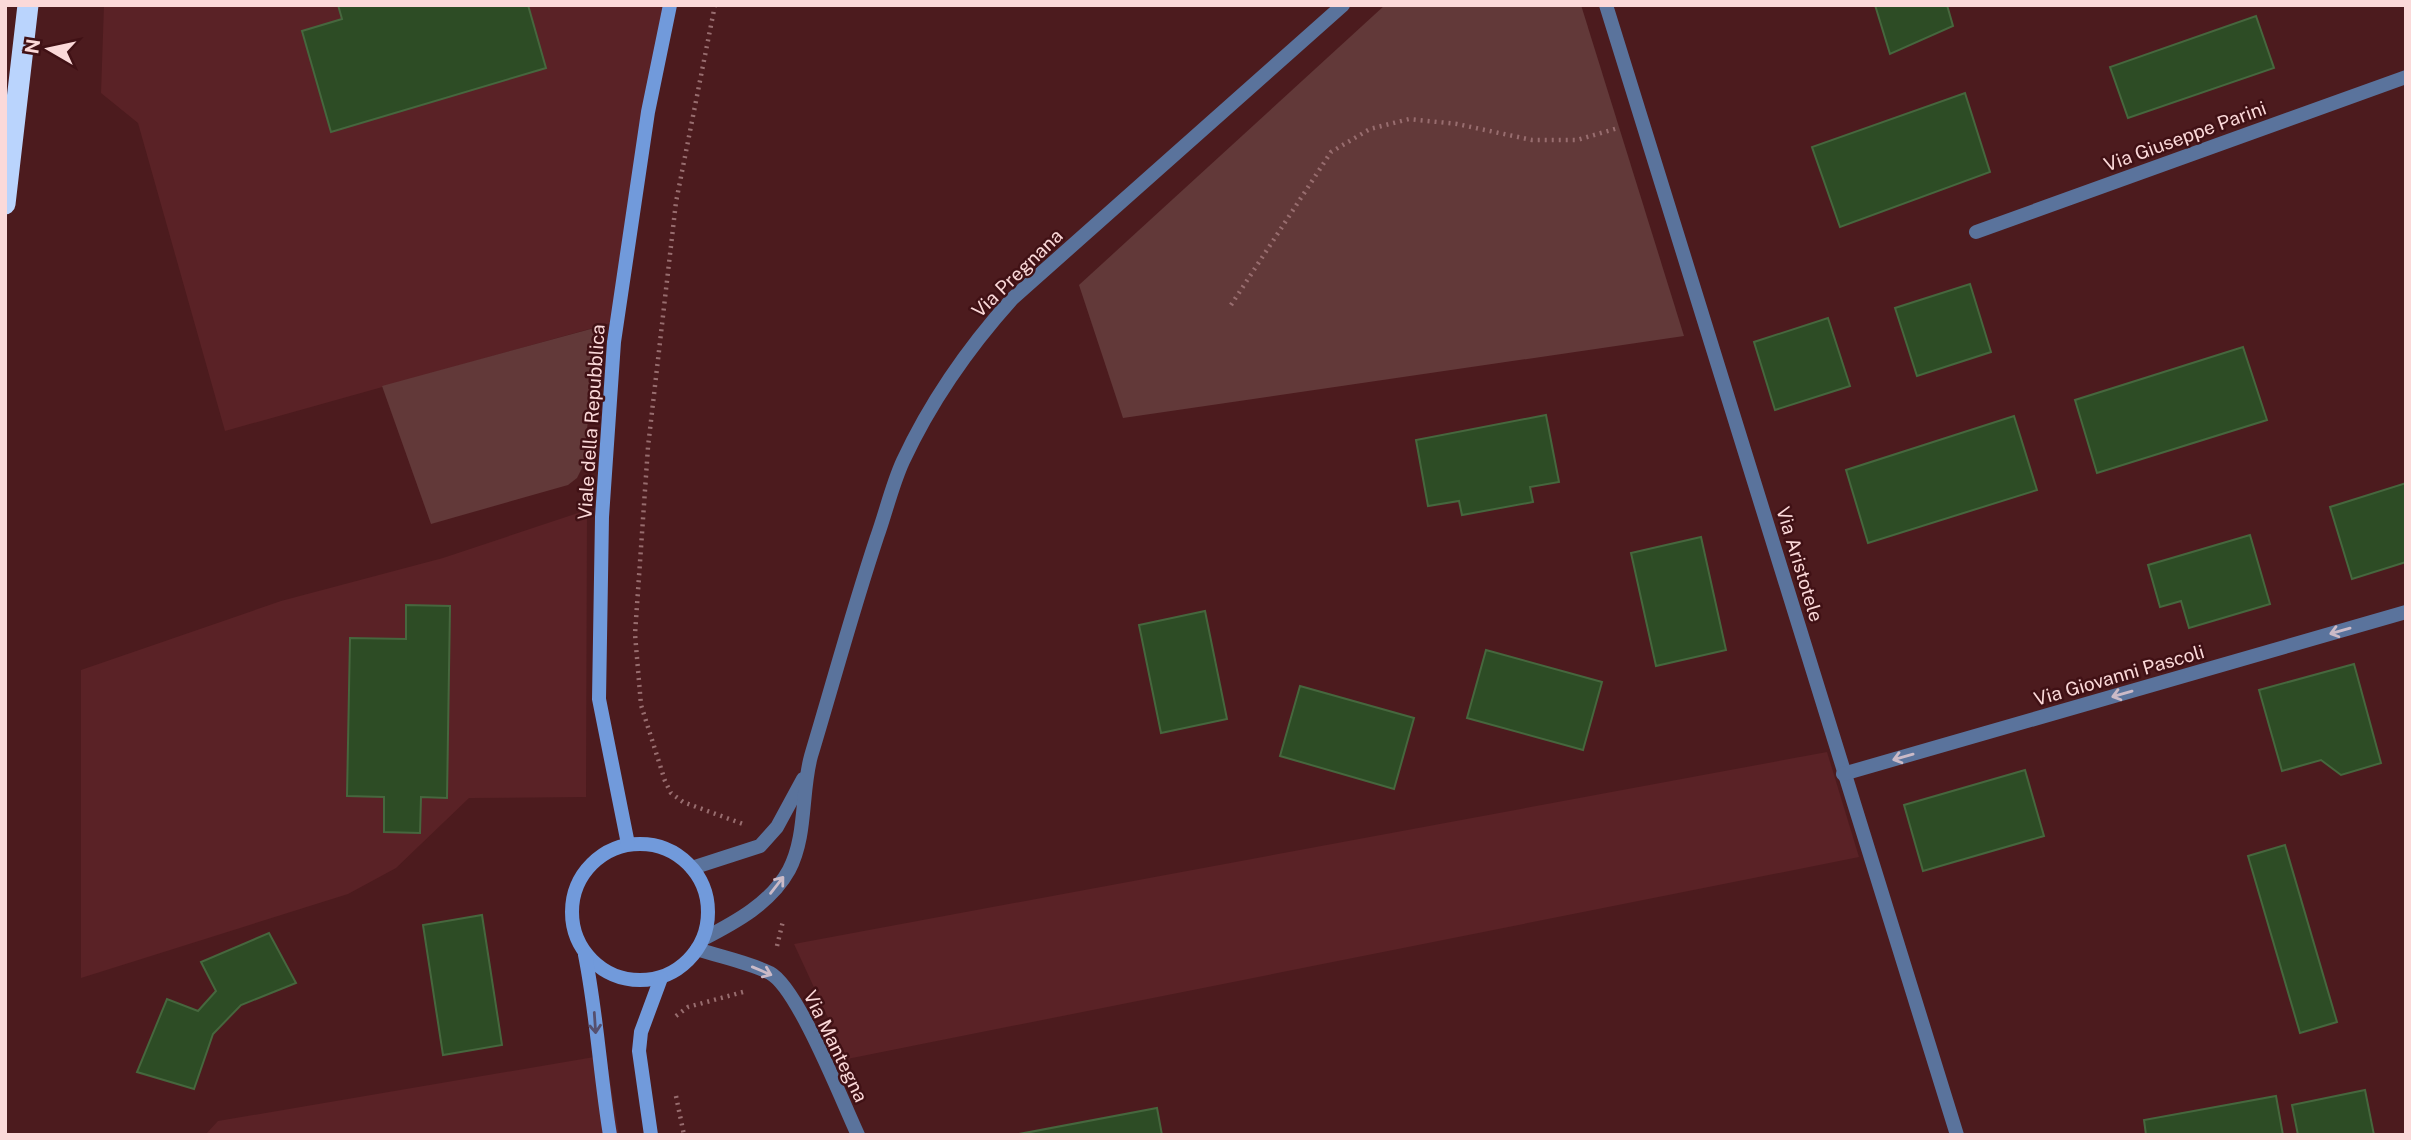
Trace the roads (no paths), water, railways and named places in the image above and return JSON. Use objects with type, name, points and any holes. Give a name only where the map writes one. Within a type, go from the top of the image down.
[{"type":"highway","points":[[5,204],[28,5]]},
{"type":"street","name":"Viale della Repubblica","points":[[628,844],[599,699],[602,517],[614,342],[648,112],[670,5]]},
{"type":"street","name":"Via Pregnana","points":[[700,944],[739,921],[773,892],[790,869],[802,826],[806,775],[862,583],[902,464],[928,412],[970,346],[1012,299],[1343,5]]},
{"type":"street","name":"Via Aristotele","points":[[1606,5],[1957,1135]]},
{"type":"street","name":"Via Giuseppe Parini","points":[[1976,232],[2406,77]]},
{"type":"street","name":"Via Giovanni Pascoli","points":[[1843,774],[2406,612]]},
{"type":"street","name":"Via Pregnana","points":[[692,868],[760,846],[778,827],[806,775]]},
{"type":"street","points":[[628,844],[652,844],[674,853],[692,868],[708,902],[708,920],[700,944],[675,971],[661,978],[640,981],[619,978],[601,969],[586,955],[574,934],[570,911],[576,887],[587,867],[606,852],[628,844]]},
{"type":"street","name":"Via Mantegna","points":[[700,944],[761,970],[783,984],[797,1005],[858,1135]]},
{"type":"street","points":[[586,955],[593,993],[598,1068],[610,1135]]},
{"type":"street","points":[[651,1135],[639,1051],[641,1032],[661,978]]}]
